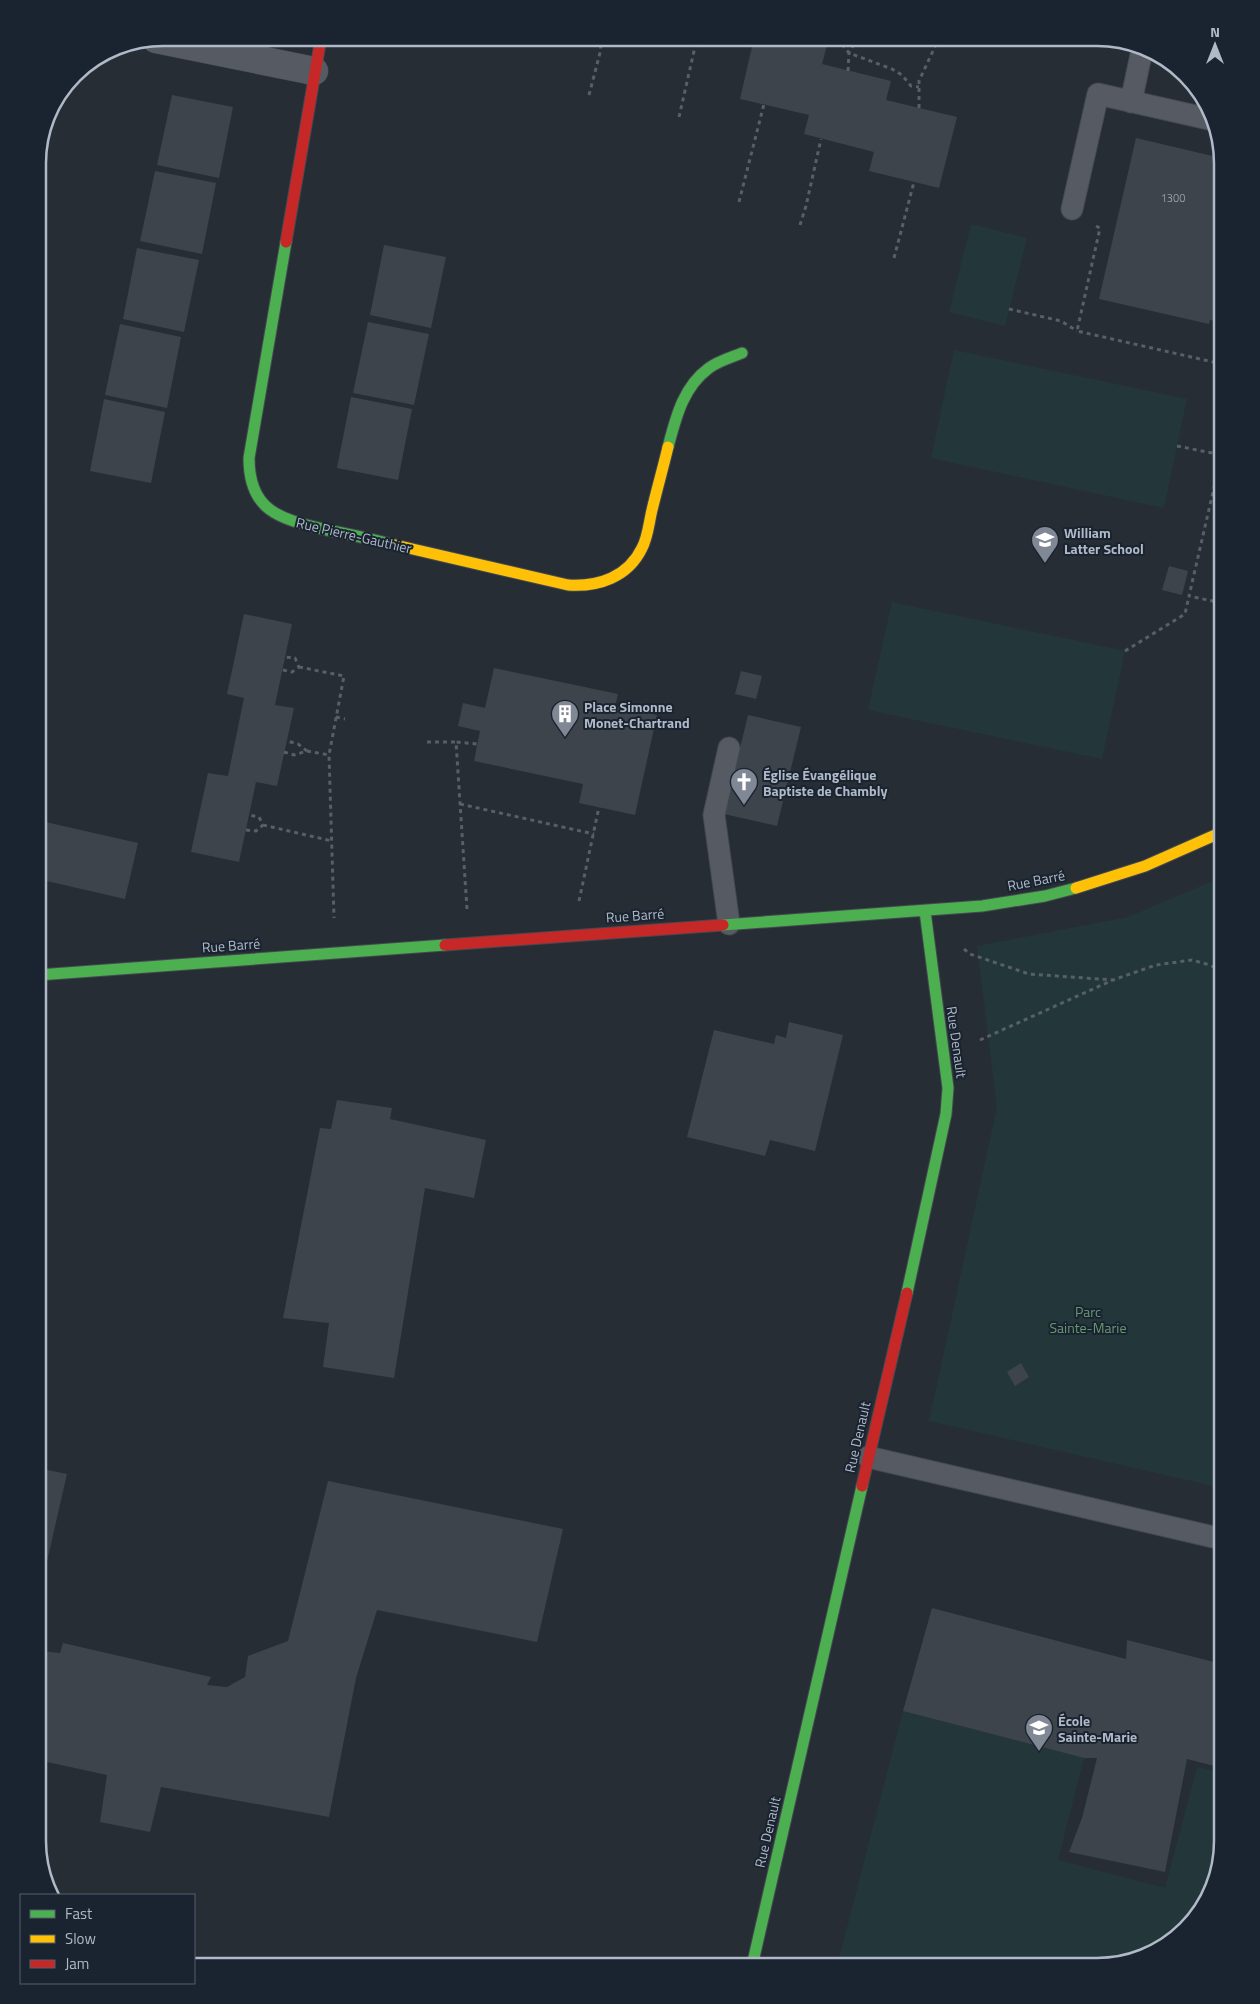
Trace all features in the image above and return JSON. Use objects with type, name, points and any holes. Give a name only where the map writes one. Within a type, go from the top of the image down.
[{"type":"street","points":[[191,46],[314,71]]},
{"type":"street","name":"Rue Pierre-Gauthier","points":[[319,46],[249,458],[249,479],[252,488],[263,506],[271,512],[290,521],[568,585],[590,586],[602,584],[630,566],[643,547],[676,415],[687,392],[710,367],[742,352]]},
{"type":"street","name":"Rue Barré","points":[[46,974],[982,906],[1064,891],[1142,867],[1214,836]]},
{"type":"street","name":"Rue Denault","points":[[754,1958],[946,1114],[948,1088],[925,911]]},
{"type":"lane","points":[[1131,102],[1141,55]]},
{"type":"lane","points":[[1072,209],[1098,94],[1205,118]]},
{"type":"lane","points":[[729,748],[714,815],[729,924]]},
{"type":"lane","points":[[868,1457],[1214,1537]]},
{"type":"path","points":[[589,95],[601,46]]},
{"type":"path","points":[[679,116],[695,46]]},
{"type":"path","points":[[843,46],[849,53],[892,69],[902,75],[911,86],[919,88]]},
{"type":"path","points":[[848,71],[849,53],[852,46]]},
{"type":"path","points":[[918,108],[919,81],[935,46]]},
{"type":"path","points":[[739,202],[764,104]]},
{"type":"path","points":[[800,225],[821,139]]},
{"type":"path","points":[[894,258],[914,182]]},
{"type":"path","points":[[1077,331],[1100,228]]},
{"type":"path","points":[[1009,309],[1061,321],[1077,331],[1214,362]]},
{"type":"path","points":[[1177,446],[1214,453]]},
{"type":"path","points":[[1125,651],[1185,614],[1214,490]]},
{"type":"path","points":[[1190,596],[1214,602]]},
{"type":"path","points":[[285,656],[295,658],[299,667]]},
{"type":"path","points":[[283,670],[292,672],[299,667],[344,676],[329,755],[334,918]]},
{"type":"path","points":[[336,717],[345,719]]},
{"type":"path","points":[[287,741],[298,744],[308,751],[329,755]]},
{"type":"path","points":[[428,742],[478,744]]},
{"type":"path","points":[[456,742],[467,909]]},
{"type":"path","points":[[284,752],[294,755],[308,751]]},
{"type":"path","points":[[460,804],[594,834]]},
{"type":"path","points":[[579,900],[599,807]]},
{"type":"path","points":[[249,815],[259,816],[263,825]]},
{"type":"path","points":[[263,825],[332,841]]},
{"type":"path","points":[[246,830],[256,831],[263,825]]},
{"type":"path","points":[[970,954],[1028,974],[1113,980]]},
{"type":"path","points":[[980,1040],[1113,980],[1156,965],[1192,960],[1214,967]]},
{"type":"green space","points":[[971,224],[1027,238],[1005,326],[949,312]]},
{"type":"green space","points":[[954,350],[1187,399],[1164,508],[931,458]]},
{"type":"green space","points":[[892,602],[1125,651],[1102,759],[868,710]]},
{"type":"green space","name":"Parc Sainte-Marie","points":[[1214,880],[1214,1486],[929,1421],[997,1107],[977,946],[1128,917]]},
{"type":"green space","points":[[903,1711],[1084,1758],[1058,1860],[1165,1888],[1197,1767],[1214,1771],[1213,1856],[1205,1886],[1185,1918],[1174,1929],[1149,1946],[1127,1954],[1097,1958],[839,1958]]},
{"type":"building","points":[[752,46],[827,46],[822,64],[891,81],[886,100],[957,117],[939,188],[869,171],[874,152],[804,134],[809,115],[740,99]]},
{"type":"building","points":[[172,95],[233,107],[219,178],[157,165]]},
{"type":"building","points":[[1136,138],[1214,156],[1214,321],[1210,320],[1209,324],[1099,299]]},
{"type":"building","points":[[155,171],[216,183],[202,254],[140,241]]},
{"type":"building","points":[[384,245],[446,257],[431,328],[370,315]]},
{"type":"building","points":[[137,248],[199,260],[184,332],[123,319]]},
{"type":"building","points":[[368,322],[429,334],[414,405],[353,393]]},
{"type":"building","points":[[120,324],[181,337],[167,408],[105,395]]},
{"type":"building","points":[[351,397],[412,409],[398,480],[337,468]]},
{"type":"building","points":[[104,399],[165,412],[151,483],[90,471]]},
{"type":"building","points":[[1169,566],[1188,571],[1182,595],[1162,590]]},
{"type":"building","points":[[244,614],[292,624],[275,705],[294,708],[277,786],[256,782],[239,862],[191,852],[208,773],[228,776],[244,698],[227,694]]},
{"type":"building","name":"Place Simonne Monet-Chartrand","points":[[494,668],[618,694],[615,706],[657,715],[635,815],[579,803],[583,784],[474,761],[480,731],[458,726],[463,703],[485,708]]},
{"type":"building","points":[[741,671],[762,676],[756,699],[735,694]]},
{"type":"building","points":[[748,715],[801,727],[777,826],[724,814]]},
{"type":"building","points":[[46,822],[138,843],[125,899],[46,881]]},
{"type":"building","points":[[789,1022],[843,1035],[815,1151],[770,1140],[765,1156],[687,1137],[714,1030],[774,1044],[776,1035],[786,1038]]},
{"type":"building","points":[[337,1100],[392,1108],[390,1119],[486,1140],[474,1198],[425,1188],[394,1378],[323,1367],[329,1323],[283,1318],[320,1128],[331,1129]]},
{"type":"building","points":[[1021,1363],[1029,1377],[1015,1386],[1007,1372]]},
{"type":"building","points":[[46,1470],[67,1474],[46,1566]]},
{"type":"building","points":[[328,1481],[563,1529],[537,1642],[377,1610],[356,1678],[329,1817],[161,1787],[150,1832],[100,1822],[107,1775],[46,1762],[46,1652],[60,1653],[63,1643],[211,1677],[207,1685],[227,1687],[245,1677],[248,1656],[288,1641]]},
{"type":"building","points":[[932,1608],[1126,1659],[1127,1640],[1214,1662],[1214,1766],[1187,1759],[1165,1872],[1069,1852],[1082,1818],[1097,1758],[1084,1758],[903,1711]]},
{"type":"traffic: fast","points":[[286,242],[249,458],[255,491],[262,502],[283,517],[311,526],[391,544]]},
{"type":"traffic: fast","points":[[668,447],[682,403],[693,384],[713,366],[742,353]]},
{"type":"traffic: fast","points":[[723,925],[982,906],[1045,896],[1076,888]]},
{"type":"traffic: fast","points":[[907,1293],[946,1114],[948,1088],[925,911]]},
{"type":"traffic: fast","points":[[46,974],[445,945]]},
{"type":"traffic: fast","points":[[754,1958],[862,1486]]},
{"type":"traffic: slow","points":[[391,544],[568,585],[601,582],[621,573],[629,566],[644,544],[668,447]]},
{"type":"traffic: slow","points":[[1076,888],[1145,866],[1214,836]]},
{"type":"traffic: jam","points":[[286,242],[320,46]]},
{"type":"traffic: jam","points":[[445,945],[723,925]]},
{"type":"traffic: jam","points":[[862,1486],[907,1293]]},
{"type":"place","name":"William Latter School","points":[[1045,564]]},
{"type":"place","name":"Place Simonne Monet-Chartrand","points":[[565,738]]},
{"type":"place","name":"Église Évangélique Baptiste de Chambly","points":[[744,806]]},
{"type":"place","name":"École Sainte-Marie","points":[[1039,1752]]}]
